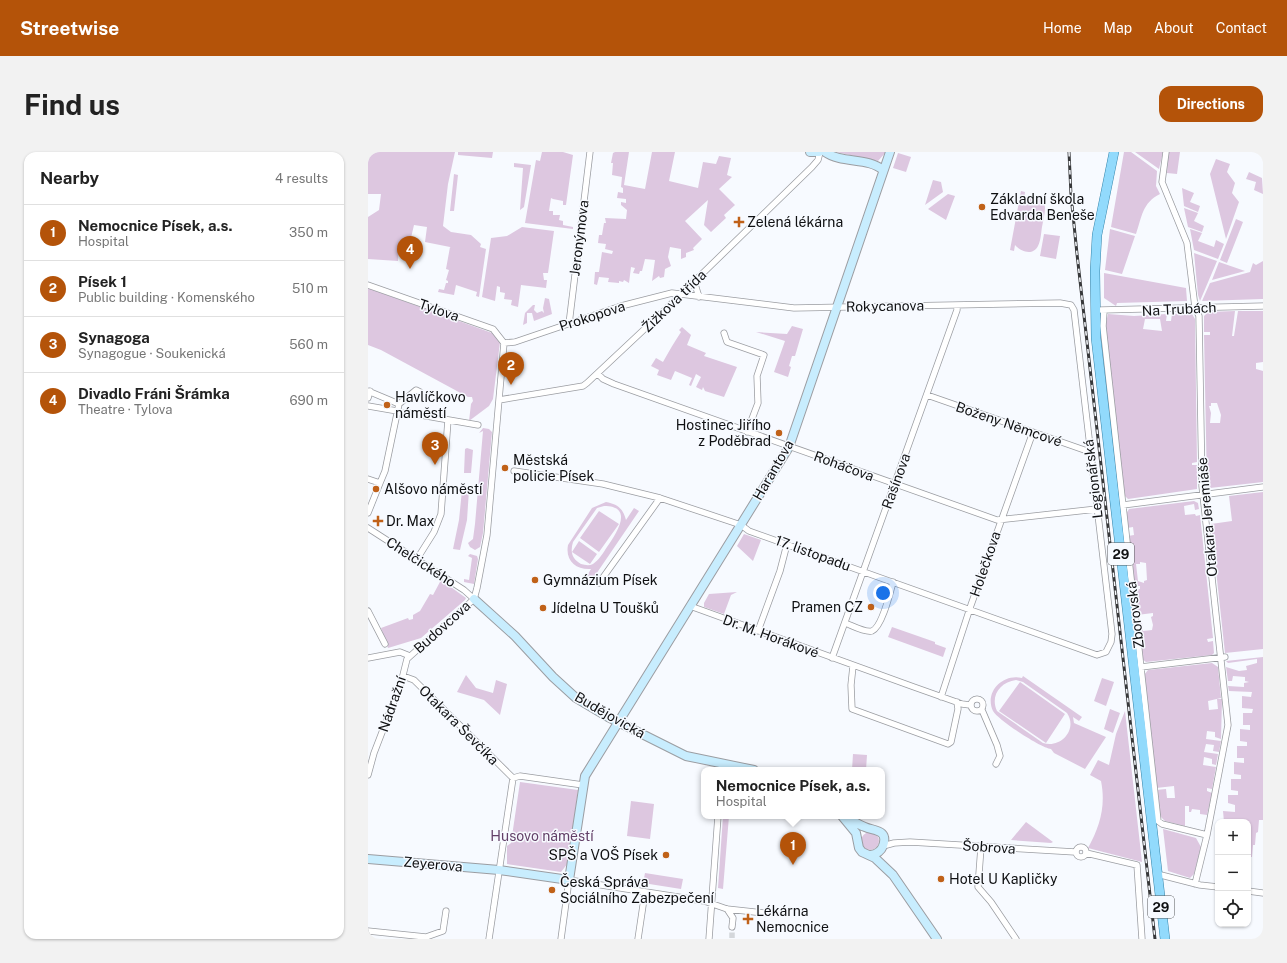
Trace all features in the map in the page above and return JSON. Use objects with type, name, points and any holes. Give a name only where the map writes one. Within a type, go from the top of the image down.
[{"type":"main road","name":"29","points":[[1106,184],[1109,152]]},
{"type":"main road","name":"29","points":[[1114,152],[1106,184],[1097,235],[1099,310],[1096,338],[1165,939]]},
{"type":"street","name":"Jeronýmova","points":[[568,324],[590,152]]},
{"type":"street","points":[[810,152],[820,152]]},
{"type":"street","name":"Žižkova třída","points":[[499,400],[583,386],[598,374],[668,307],[816,162],[820,152]]},
{"type":"street","points":[[825,152],[835,157],[875,165],[883,170]]},
{"type":"street","name":"Harantova","points":[[569,880],[585,776],[790,447],[890,152]]},
{"type":"street","name":"Otakara Jeremiáše","points":[[1166,152],[1162,182],[1187,243],[1195,307],[1199,316],[1203,495],[1223,658],[1228,725],[1208,835],[1195,884]]},
{"type":"street","points":[[694,281],[699,297]]},
{"type":"street","name":"Tylova","points":[[368,285],[493,329],[504,343]]},
{"type":"street","name":"Prokopova","points":[[504,343],[515,342],[662,295],[672,293],[680,294]]},
{"type":"street","name":"Rokycanova","points":[[680,294],[794,308],[957,304],[1065,303],[1071,305]]},
{"type":"street","points":[[662,295],[668,300],[668,307]]},
{"type":"street","name":"Rašínova","points":[[832,658],[927,395],[957,310],[957,304]]},
{"type":"street","name":"Legionářská","points":[[1071,305],[1074,310],[1112,634],[1111,642],[1106,652]]},
{"type":"street","name":"Na Trubách","points":[[1099,310],[1134,311],[1195,307],[1263,306]]},
{"type":"street","name":"Zborovská","points":[[1099,310],[1103,326],[1158,821],[1162,824],[1208,835]]},
{"type":"street","points":[[724,334],[727,342],[764,356],[757,376],[758,403],[747,432]]},
{"type":"street","points":[[474,599],[487,534],[504,343]]},
{"type":"street","name":"Roháčova","points":[[598,374],[603,379],[614,384],[894,484],[1000,520],[1097,509]]},
{"type":"street","points":[[368,513],[385,472],[399,404],[416,390],[420,392]]},
{"type":"street","points":[[368,398],[369,391],[399,404]]},
{"type":"street","name":"Boženy Němcové","points":[[927,395],[1090,452]]},
{"type":"street","points":[[368,406],[478,425]]},
{"type":"street","points":[[417,559],[434,532],[441,514],[448,420]]},
{"type":"street","name":"Holečkova","points":[[941,697],[1000,520],[1033,432]]},
{"type":"street","name":"17. listopadu","points":[[514,471],[603,484],[660,498],[741,525],[749,531],[1097,655],[1106,652]]},
{"type":"street","points":[[368,479],[380,483]]},
{"type":"street","points":[[1122,505],[1263,487]]},
{"type":"street","points":[[599,583],[660,498]]},
{"type":"street","name":"Chelčického","points":[[368,528],[464,590],[474,599]]},
{"type":"street","points":[[758,631],[780,571],[787,544]]},
{"type":"street","points":[[845,623],[867,631],[872,631],[882,618],[893,582]]},
{"type":"street","name":"Budovcova","points":[[410,656],[474,599]]},
{"type":"street","name":"Budějovická","points":[[474,599],[515,636],[553,677],[576,698],[618,722],[686,756],[722,767]]},
{"type":"street","name":"Dr. M. Horákové","points":[[690,606],[853,666],[941,697],[970,705],[975,711],[982,710]]},
{"type":"street","points":[[368,611],[385,644]]},
{"type":"street","points":[[368,658],[400,652],[410,656]]},
{"type":"street","name":"Nádražní","points":[[368,775],[374,753],[403,676],[405,665],[410,656]]},
{"type":"street","points":[[1141,667],[1223,658]]},
{"type":"street","points":[[853,666],[851,685],[852,709],[948,744],[951,742],[954,733],[958,709],[957,702]]},
{"type":"street","name":"Otakara Ševčíka","points":[[403,676],[414,680],[513,778]]},
{"type":"street","name":"Dr. M. Horákové","points":[[970,705],[974,700],[980,699],[983,704],[982,710],[997,745],[1000,756],[996,764]]},
{"type":"street","points":[[489,939],[513,778],[520,776],[583,785]]},
{"type":"street","points":[[709,939],[718,819]]},
{"type":"street","points":[[846,819],[853,828],[859,848],[862,852],[872,855],[893,875],[937,939]]},
{"type":"street","points":[[849,819],[867,828],[876,829],[884,837],[882,848],[893,875]]},
{"type":"street","points":[[857,838],[859,834],[867,828]]},
{"type":"street","name":"Šobrova","points":[[884,837],[902,842],[1075,852],[1077,856],[1081,858],[1086,853],[1137,865],[1142,939]]},
{"type":"street","name":"Šobrova","points":[[882,848],[902,842]]},
{"type":"street","points":[[981,847],[978,887],[991,902],[1016,939]]},
{"type":"street","points":[[872,855],[882,848]]},
{"type":"street","name":"Zeyerova","points":[[368,859],[499,870],[569,880]]},
{"type":"street","points":[[1157,874],[1195,884],[1215,887]]},
{"type":"street","points":[[561,939],[569,880],[712,902],[718,907],[727,909],[764,913]]},
{"type":"street","points":[[1251,891],[1263,893]]},
{"type":"street","points":[[638,939],[645,892]]},
{"type":"street","points":[[727,909],[733,918],[732,926]]},
{"type":"street","points":[[368,931],[426,937],[432,936],[443,931],[446,911]]},
{"type":"green space","points":[[370,152],[455,152],[448,184],[443,226],[451,232],[471,235],[481,244],[480,247],[486,249],[479,297],[476,296],[477,292],[456,285],[454,295],[438,292],[439,289],[444,290],[446,283],[448,283],[446,280],[449,270],[446,269],[450,247],[425,242],[427,227],[414,225],[410,242],[399,241],[398,261],[368,259],[368,217],[379,210],[381,194],[368,194],[368,156]]},
{"type":"green space","points":[[458,152],[493,152],[492,158],[458,155]]},
{"type":"green space","points":[[542,152],[563,152],[573,155],[566,205],[563,205],[563,201],[551,198],[549,211],[553,211],[553,215],[560,215],[559,220],[563,221],[563,225],[573,227],[573,229],[525,223],[536,160],[540,161]]},
{"type":"green space","points":[[629,152],[624,185],[645,189],[652,152],[675,152],[669,181],[698,188],[703,162],[716,164],[719,156],[731,158],[727,175],[732,177],[719,189],[735,205],[724,215],[726,218],[711,232],[704,225],[708,200],[685,221],[702,239],[693,248],[694,250],[686,253],[686,257],[681,259],[681,249],[670,247],[668,257],[671,266],[665,269],[664,277],[660,278],[659,276],[652,281],[655,260],[645,259],[642,271],[640,271],[639,274],[633,273],[635,268],[631,267],[629,283],[624,280],[623,282],[619,281],[619,283],[608,282],[609,278],[599,277],[597,285],[594,284],[595,272],[599,272],[602,252],[612,254],[613,251],[605,249],[606,244],[598,243],[599,235],[602,235],[604,223],[606,223],[605,218],[626,219],[627,210],[621,205],[621,202],[626,203],[626,199],[617,198],[618,192],[623,193],[623,188],[621,187],[622,177],[612,175],[613,163],[611,163],[613,153]]},
{"type":"green space","points":[[836,152],[886,152],[878,161]]},
{"type":"green space","points":[[1124,152],[1131,152],[1157,171],[1156,186],[1160,194],[1146,206],[1141,216],[1136,234],[1111,227]]},
{"type":"green space","points":[[1135,152],[1163,152],[1159,169]]},
{"type":"green space","points":[[1168,152],[1180,152],[1177,174],[1167,173]]},
{"type":"green space","points":[[898,153],[911,157],[906,172],[893,168]]},
{"type":"green space","points":[[1216,159],[1230,164],[1227,172],[1235,183],[1232,193],[1239,202],[1226,239],[1210,174]]},
{"type":"green space","points":[[514,163],[531,165],[524,207],[520,210],[523,168],[514,167]]},
{"type":"green space","points":[[1249,172],[1262,178],[1263,194],[1254,190],[1256,182],[1246,179]]},
{"type":"green space","points":[[454,174],[458,175],[454,211],[450,211]]},
{"type":"green space","points":[[933,180],[941,182],[943,192],[925,205]]},
{"type":"green space","points":[[1182,188],[1194,193],[1190,202],[1200,206],[1198,212],[1184,206]]},
{"type":"green space","points":[[1021,191],[1025,192],[1024,199],[1031,197],[1038,198],[1043,201],[1045,208],[1039,244],[1036,249],[1030,252],[1020,250],[1015,245],[1014,251],[1010,250]]},
{"type":"green space","points":[[948,194],[955,196],[946,220],[928,209]]},
{"type":"green space","points":[[1184,208],[1198,213],[1194,221],[1204,226],[1202,232],[1188,227]]},
{"type":"green space","points":[[1236,219],[1243,222],[1227,263],[1220,260]]},
{"type":"green space","points":[[522,227],[554,231],[548,273],[543,273],[544,280],[547,280],[546,288],[521,285],[518,307],[511,305],[512,300],[504,299],[505,293],[500,292],[500,287],[497,286],[495,301],[482,297],[491,238],[507,236]]},
{"type":"green space","points":[[1110,229],[1135,236],[1122,274],[1105,270]]},
{"type":"green space","points":[[1190,229],[1202,233],[1198,241],[1214,247],[1216,240],[1224,244],[1218,259],[1194,250]]},
{"type":"green space","points":[[1044,234],[1060,236],[1056,259],[1040,256]]},
{"type":"green space","points":[[1194,253],[1217,261],[1200,301],[1198,295]]},
{"type":"green space","points":[[1263,261],[1263,299],[1202,301],[1210,283],[1250,272],[1253,263],[1256,265]]},
{"type":"green space","points":[[1219,262],[1245,271],[1212,280]]},
{"type":"green space","points":[[1104,273],[1186,288],[1187,301],[1117,303],[1116,306],[1104,298]]},
{"type":"green space","points":[[368,288],[492,333],[500,342],[493,399],[489,406],[469,421],[471,404],[473,401],[472,397],[468,397],[381,350],[368,345]]},
{"type":"green space","points":[[545,298],[549,299],[552,314],[534,321],[532,313],[527,313],[527,323],[523,325],[525,313],[533,305],[535,305],[534,310],[537,313],[542,311],[544,313],[543,308]]},
{"type":"green space","points":[[1235,311],[1232,336],[1234,336],[1238,311],[1263,311],[1263,362],[1256,363],[1256,369],[1263,371],[1263,482],[1210,488],[1207,486],[1204,335],[1210,335],[1210,332],[1204,332],[1204,316],[1208,312]],"holes":[[[1211,403],[1217,403],[1221,415],[1220,423],[1210,423],[1211,413],[1209,406],[1211,406]]]},
{"type":"green space","points":[[1188,313],[1192,314],[1195,319],[1197,462],[1192,463],[1192,465],[1197,465],[1197,489],[1128,499],[1124,495],[1105,327],[1108,314],[1134,316],[1167,314],[1166,321],[1171,321],[1172,314]],"holes":[[[1145,319],[1160,319],[1162,331],[1143,329]]]},
{"type":"green space","points":[[792,326],[803,329],[795,356],[792,356],[788,377],[774,372],[785,341],[756,332],[787,334]]},
{"type":"green space","points":[[682,327],[691,335],[687,345],[706,353],[704,356],[737,367],[724,397],[705,391],[703,387],[702,390],[696,387],[701,377],[696,374],[691,386],[689,385],[692,378],[675,371],[671,380],[657,375],[659,370],[651,366],[656,358],[663,362],[681,332],[679,330]]},
{"type":"green space","points":[[483,428],[489,429],[492,432],[483,533],[480,547],[475,550],[470,547],[468,543],[473,539],[475,524],[483,431],[479,433]]},
{"type":"green space","points":[[467,448],[473,450],[471,473],[464,473],[465,449]]},
{"type":"green space","points":[[462,490],[469,490],[467,520],[460,550],[453,549],[459,520]]},
{"type":"green space","points":[[1263,492],[1263,649],[1225,653],[1211,524],[1232,521],[1229,496]]},
{"type":"green space","points":[[1194,501],[1198,503],[1199,509],[1195,510],[1194,504],[1184,506],[1185,515],[1200,515],[1213,638],[1207,639],[1208,642],[1213,641],[1214,653],[1212,655],[1146,662],[1142,659],[1138,624],[1142,623],[1143,631],[1152,630],[1153,625],[1151,617],[1153,616],[1153,613],[1137,615],[1134,590],[1140,589],[1140,586],[1134,586],[1128,536],[1134,535],[1133,527],[1127,528],[1126,514],[1129,509]],"holes":[[[1140,562],[1146,563],[1147,580],[1144,581],[1144,583],[1138,581],[1136,564],[1140,564]]]},
{"type":"green space","points":[[606,502],[613,504],[619,507],[626,520],[634,508],[639,511],[590,583],[585,579],[591,569],[576,566],[570,560],[568,556],[568,545],[592,508]],"holes":[[[604,506],[613,507],[619,511],[621,516],[615,535],[593,564],[581,564],[572,555],[573,542],[597,508]]]},
{"type":"green space","points":[[599,511],[619,524],[599,552],[580,538]]},
{"type":"green space","points":[[744,534],[761,540],[753,561],[737,546]]},
{"type":"green space","points":[[579,541],[597,554],[590,564],[572,552]]},
{"type":"green space","points":[[470,554],[477,556],[478,559],[474,584],[464,582],[464,579],[469,580],[472,558],[468,556]]},
{"type":"green space","points":[[441,580],[466,598],[465,600],[421,638],[388,648],[381,628],[408,618],[409,620],[413,619],[413,615],[420,611],[430,594],[433,595]]},
{"type":"green space","points":[[737,592],[731,595],[724,614],[704,607],[704,603],[709,594]]},
{"type":"green space","points":[[892,627],[935,642],[935,644],[946,648],[943,657],[888,637]]},
{"type":"green space","points":[[1263,657],[1263,820],[1259,820],[1255,845],[1253,845],[1252,857],[1251,819],[1224,819],[1223,811],[1235,812],[1235,805],[1228,803],[1228,795],[1238,795],[1238,791],[1231,790],[1231,779],[1241,779],[1241,775],[1234,774],[1234,762],[1244,763],[1244,758],[1237,758],[1237,746],[1247,746],[1247,742],[1240,741],[1240,729],[1250,730],[1250,725],[1243,725],[1243,713],[1252,713],[1253,709],[1242,708],[1242,696],[1251,697],[1252,692],[1229,691],[1228,686],[1244,687],[1244,683],[1249,682],[1245,681],[1245,677],[1233,676],[1232,681],[1228,681],[1226,667],[1239,671],[1247,670],[1246,666],[1257,663],[1257,659],[1228,663],[1226,661]]},
{"type":"green space","points":[[1212,663],[1218,667],[1221,698],[1208,701],[1209,710],[1218,709],[1217,699],[1222,699],[1221,739],[1215,737],[1215,732],[1207,731],[1206,739],[1221,741],[1219,752],[1213,751],[1214,745],[1206,744],[1204,752],[1218,754],[1216,765],[1212,764],[1212,759],[1204,757],[1203,765],[1216,767],[1212,789],[1207,788],[1207,791],[1212,793],[1207,815],[1200,814],[1200,810],[1192,809],[1191,812],[1189,812],[1189,806],[1185,806],[1185,826],[1165,821],[1160,816],[1156,790],[1166,789],[1167,798],[1175,798],[1174,786],[1156,788],[1144,675],[1148,670]]},
{"type":"green space","points":[[466,675],[476,688],[493,693],[496,680],[507,684],[500,715],[484,700],[457,692]]},
{"type":"green space","points":[[1023,676],[1082,717],[1079,721],[1073,717],[1074,723],[1106,737],[1085,769],[1020,733],[1003,721],[993,711],[991,697],[997,686],[1008,678],[1022,678]],"holes":[[[1016,680],[1023,682],[1067,713],[1070,719],[1069,731],[1066,736],[1056,743],[1043,743],[997,711],[995,700],[1001,687],[1010,681]]]},
{"type":"green space","points":[[1102,678],[1114,682],[1106,706],[1094,701]]},
{"type":"green space","points":[[1020,682],[1065,714],[1046,743],[999,711]]},
{"type":"green space","points":[[1110,709],[1120,713],[1113,733],[1104,729]]},
{"type":"green space","points":[[1125,711],[1142,862],[1088,848],[1099,824],[1103,799],[1101,781],[1090,775],[1098,760],[1109,765],[1116,734]]},
{"type":"green space","points":[[853,754],[867,755],[866,767],[852,767]]},
{"type":"green space","name":"Husovo náměstí","points":[[520,782],[578,790],[568,863],[561,872],[507,864],[507,846],[511,843]]},
{"type":"green space","points":[[631,801],[654,804],[650,839],[627,836]]},
{"type":"green space","points":[[723,819],[729,819],[723,889],[718,888]]},
{"type":"green space","points":[[1026,822],[1053,842],[1011,840]]},
{"type":"green space","points":[[1163,829],[1196,838],[1201,847],[1194,874],[1190,878],[1168,871]]},
{"type":"green space","points":[[870,832],[876,835],[879,841],[876,847],[870,850],[864,847],[861,841],[864,835]]},
{"type":"green space","points":[[645,873],[683,879],[681,889],[643,883]]},
{"type":"tunnel","points":[[732,927],[732,938]]},
{"type":"railway","points":[[1069,152],[1071,195],[1077,254],[1155,939]]},
{"type":"place","name":"Základní škola Edvarda Beneše","points":[[982,207]]},
{"type":"place","name":"Zelená lékárna","points":[[739,222]]},
{"type":"place","name":"Divadlo Fráni Šrámka","points":[[410,269]]},
{"type":"place","name":"Písek 1","points":[[511,385]]},
{"type":"place","name":"Havlíčkovo náměstí","points":[[387,405]]},
{"type":"place","name":"Hostinec Jiřího z Poděbrad","points":[[779,433]]},
{"type":"place","name":"Synagoga","points":[[435,465]]},
{"type":"place","name":"Městská policie Písek","points":[[505,468]]},
{"type":"place","name":"Alšovo náměstí","points":[[376,489]]},
{"type":"place","name":"Dr. Max","points":[[378,521]]},
{"type":"place","name":"Gymnázium Písek","points":[[535,580]]},
{"type":"place","name":"Pramen CZ","points":[[871,607]]},
{"type":"place","name":"Jídelna U Toušků","points":[[543,608]]},
{"type":"place","name":"SPŠ a VOŠ Písek","points":[[666,855]]},
{"type":"place","name":"Nemocnice Písek, a.s.","points":[[793,865]]},
{"type":"place","name":"Hotel U Kapličky","points":[[941,879]]},
{"type":"place","name":"Česká Správa Sociálního Zabezpečení","points":[[552,890]]},
{"type":"place","name":"Lékárna Nemocnice","points":[[748,919]]}]
